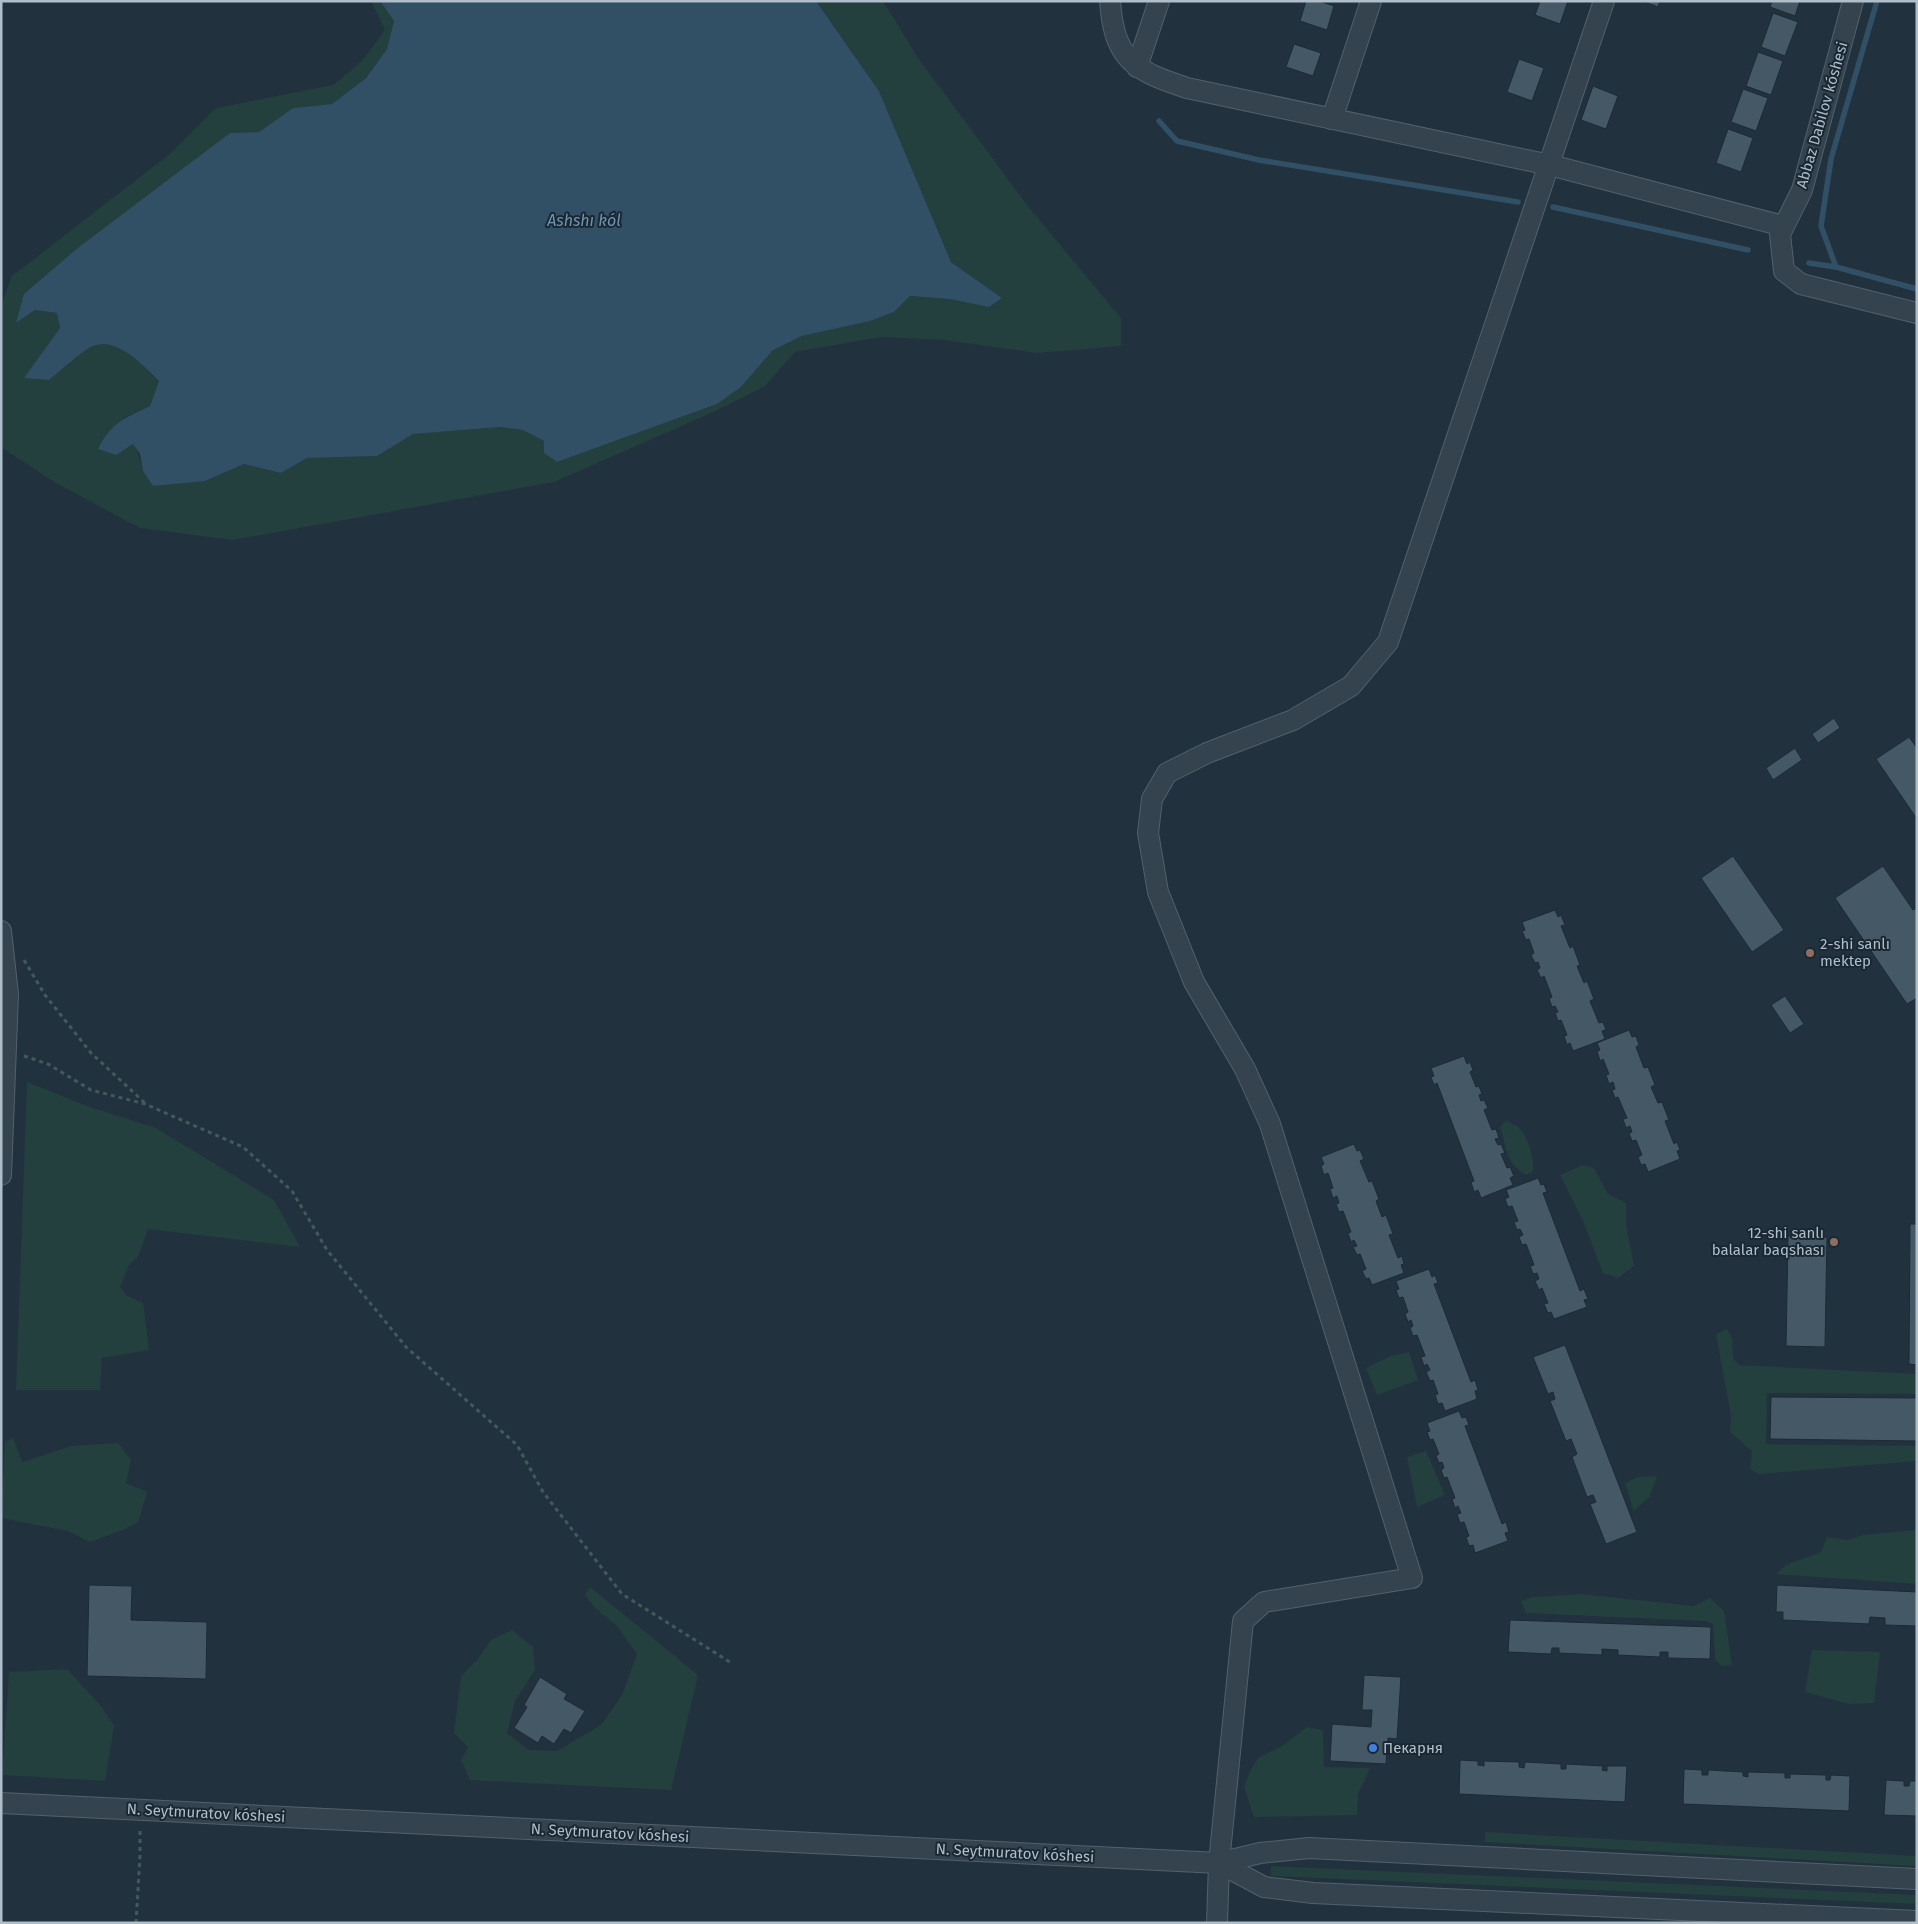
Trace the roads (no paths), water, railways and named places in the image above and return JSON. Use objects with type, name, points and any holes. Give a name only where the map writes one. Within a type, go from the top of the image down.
[{"type":"street","points":[[1110,1],[1112,25],[1121,50],[1138,67],[1160,79],[1187,88],[1550,165],[1783,226],[1780,234],[1784,271],[1801,284],[1917,313]]},
{"type":"street","points":[[1138,67],[1159,1]]},
{"type":"street","points":[[1332,119],[1371,1]]},
{"type":"street","points":[[1217,1923],[1219,1863],[1243,1621],[1264,1602],[1412,1578],[1270,1124],[1245,1069],[1194,982],[1158,892],[1148,833],[1152,799],[1166,774],[1207,753],[1292,720],[1351,686],[1388,642],[1604,1]]},
{"type":"street","name":"Abbaz Dabilov kóshesi","points":[[1783,226],[1802,190],[1853,1]]},
{"type":"street","points":[[1,931],[6,1050],[1,1175]]},
{"type":"street","name":"N. Seytmuratov kóshesi","points":[[1,1803],[1219,1863]]},
{"type":"street","points":[[1219,1863],[1260,1853],[1309,1848],[1917,1879]]},
{"type":"street","points":[[1219,1863],[1264,1887],[1313,1892],[1917,1920]]},
{"type":"water","name":"Ashshı kól","points":[[380,1],[816,1],[879,91],[951,262],[1002,298],[989,307],[950,299],[910,296],[894,312],[870,321],[802,336],[773,350],[741,387],[717,404],[557,462],[544,453],[544,441],[523,430],[501,427],[413,434],[377,456],[307,458],[281,473],[244,464],[205,481],[153,486],[143,471],[140,454],[133,444],[116,455],[98,449],[108,433],[119,422],[150,406],[159,381],[128,354],[110,345],[100,344],[91,347],[49,380],[24,378],[60,328],[57,313],[35,310],[16,323],[24,294],[79,247],[230,133],[259,132],[293,108],[332,104],[366,78],[387,49],[394,21]]},
{"type":"waterway","points":[[1877,1],[1831,159],[1821,226],[1836,267],[1917,289]]},
{"type":"waterway","points":[[1159,121],[1177,141],[1259,160],[1518,202]]},
{"type":"waterway","points":[[1553,207],[1748,250]]},
{"type":"waterway","points":[[1809,263],[1836,267]]},
{"type":"place","name":"2-shi sanlı mektep","points":[[1810,953]]},
{"type":"place","name":"12-shi sanlı balalar baqshası","points":[[1834,1242]]},
{"type":"place","name":"Пекарня","points":[[1373,1748]]}]
